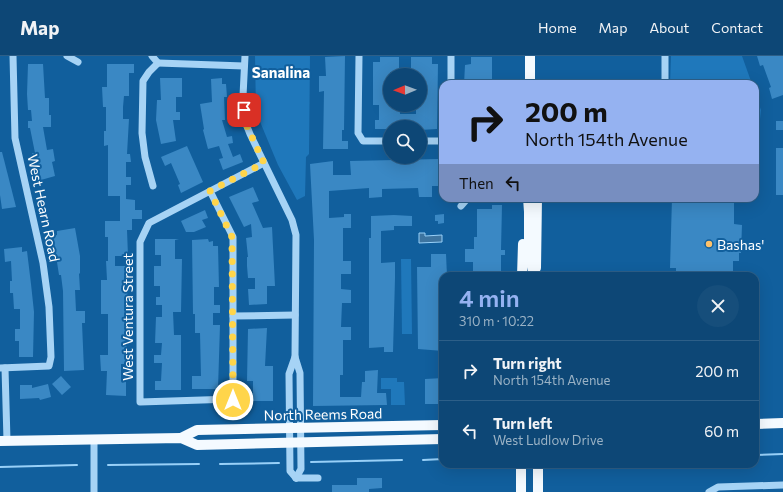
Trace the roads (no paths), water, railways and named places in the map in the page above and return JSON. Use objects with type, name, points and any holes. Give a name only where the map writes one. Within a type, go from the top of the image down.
[{"type":"main road","points":[[530,56],[530,80]]},
{"type":"main road","points":[[522,272],[523,202]]},
{"type":"main road","points":[[528,202],[528,253],[534,272]]},
{"type":"main road","points":[[535,272],[537,202]]},
{"type":"main road","points":[[759,424],[783,423]]},
{"type":"main road","name":"North Reems Road","points":[[181,438],[197,430],[439,425]]},
{"type":"main road","name":"North Reems Road","points":[[3,441],[181,438],[197,445],[439,439]]},
{"type":"main road","points":[[521,468],[521,492]]},
{"type":"main road","points":[[538,468],[538,492]]},
{"type":"street","name":"West Hearn Road","points":[[3,368],[50,366],[51,357],[49,308],[43,263],[15,138],[13,56]]},
{"type":"street","points":[[67,56],[78,62]]},
{"type":"street","points":[[152,56],[158,63]]},
{"type":"street","points":[[245,56],[244,119],[295,228],[295,357],[300,373],[295,443],[290,471],[296,478],[318,478]]},
{"type":"street","points":[[359,56],[358,133],[363,141],[383,141]]},
{"type":"street","points":[[451,56],[451,80]]},
{"type":"street","points":[[665,56],[665,80]]},
{"type":"street","points":[[153,186],[145,157],[142,133],[144,81],[149,72],[158,63],[244,66]]},
{"type":"street","points":[[427,141],[439,141]]},
{"type":"street","points":[[264,163],[210,191],[232,237],[233,316],[295,315]]},
{"type":"street","name":"West Ventura Street","points":[[210,191],[149,223],[140,242],[140,402],[233,400],[233,316]]},
{"type":"street","points":[[461,206],[464,202]]},
{"type":"street","points":[[3,368],[3,441]]},
{"type":"street","points":[[295,429],[295,443],[300,469],[296,478]]},
{"type":"street","points":[[94,439],[94,492]]},
{"type":"street","points":[[709,492],[718,487],[783,485]]},
{"type":"waterway","points":[[759,455],[783,454]]},
{"type":"waterway","points":[[423,460],[439,459]]},
{"type":"waterway","points":[[311,462],[402,460]]},
{"type":"waterway","points":[[220,464],[279,463]]},
{"type":"waterway","points":[[108,465],[199,464]]},
{"type":"waterway","points":[[0,467],[77,465]]},
{"type":"place","name":"Bashas'","points":[[709,244]]},
{"type":"district","name":"Sanalina","points":[[281,72]]}]
